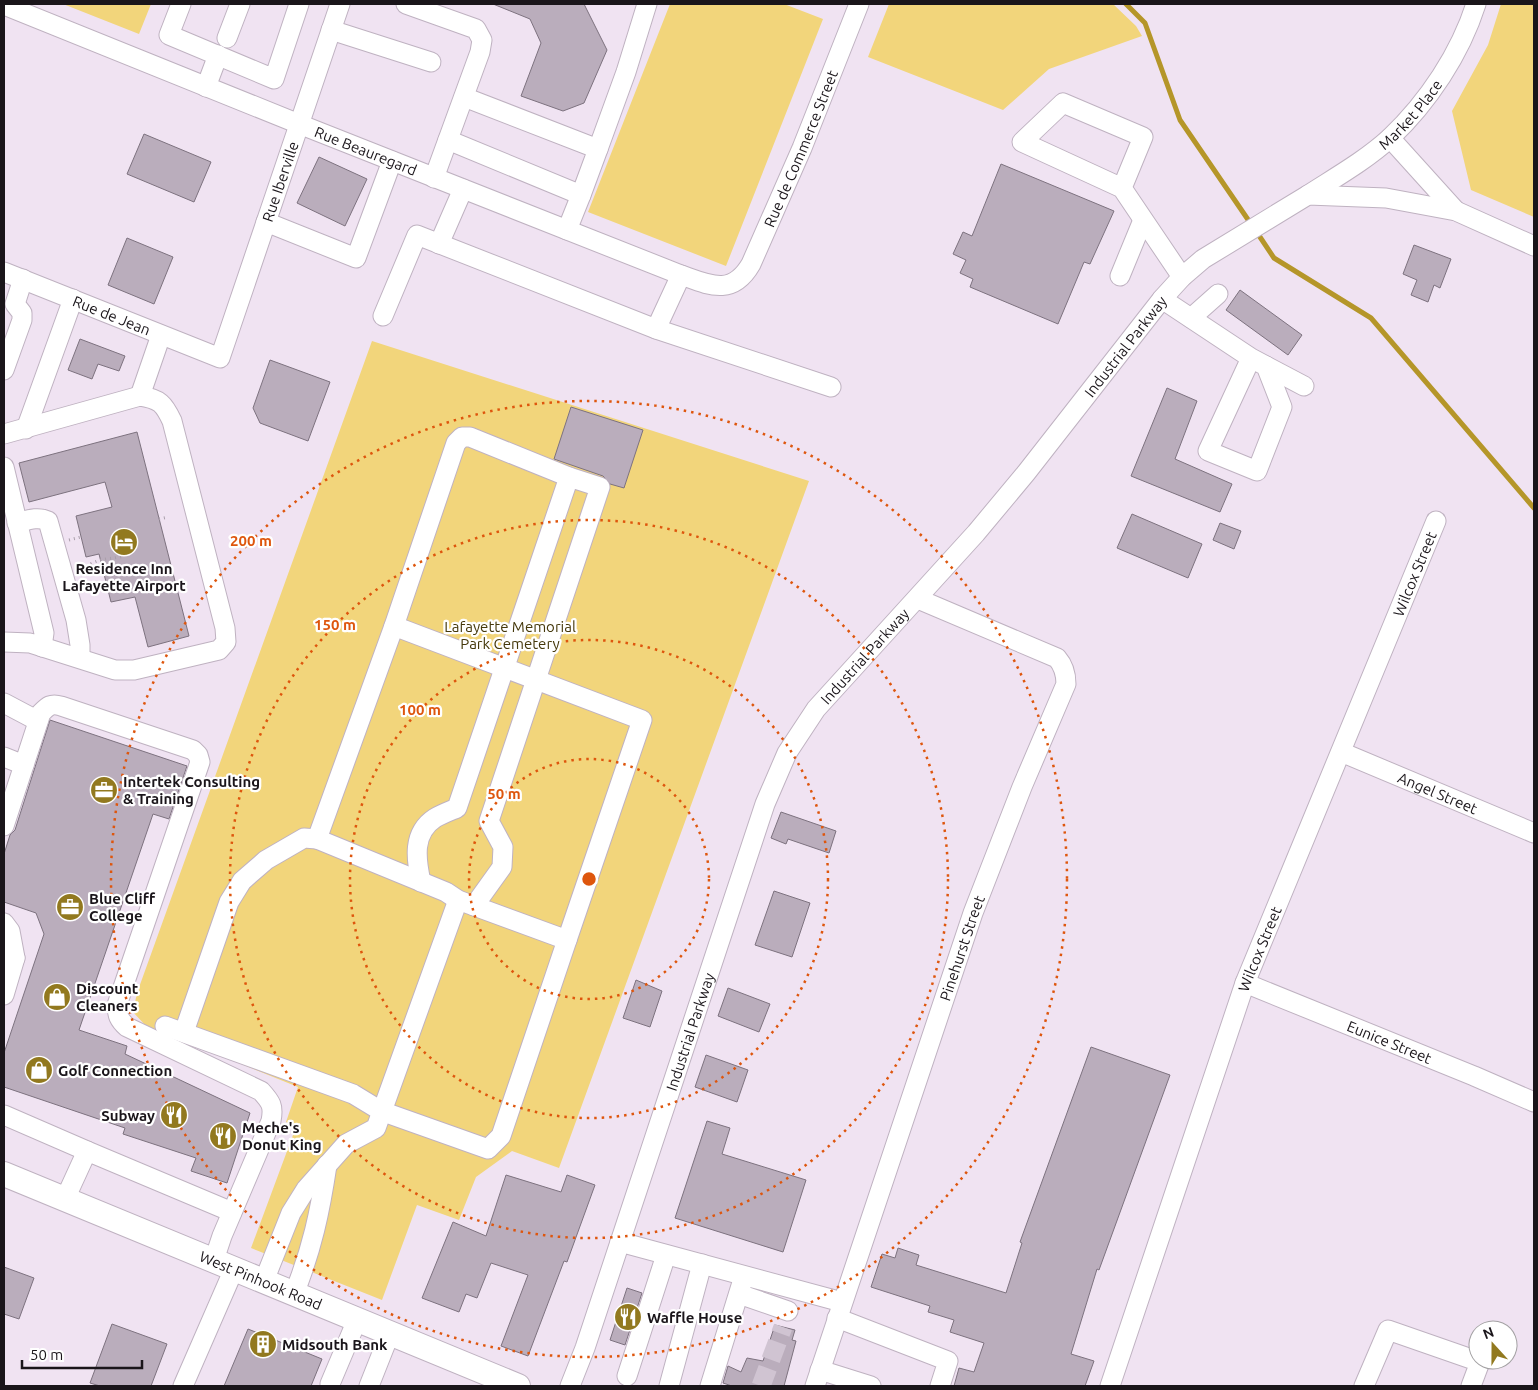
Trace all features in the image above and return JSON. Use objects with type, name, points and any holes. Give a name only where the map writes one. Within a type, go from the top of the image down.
[{"type":"main road","name":"West Pinhook Road","points":[[4,1174],[516,1386]]},
{"type":"street","points":[[180,4],[169,35],[274,79],[299,4]]},
{"type":"street","points":[[227,38],[240,4]]},
{"type":"street","name":"Rue Iberville","points":[[220,358],[340,4]]},
{"type":"street","points":[[406,4],[426,7],[476,29],[482,40],[480,52],[434,178]]},
{"type":"street","points":[[567,230],[626,72],[647,4]]},
{"type":"street","name":"Rue de Commerce Street","points":[[731,284],[740,279],[751,264],[802,148],[859,4]]},
{"type":"street","name":"Market Place","points":[[1303,198],[1341,174],[1390,138],[1417,108],[1437,82],[1454,54],[1476,4]]},
{"type":"street","name":"Rue Beauregard","points":[[4,5],[434,178],[681,274],[714,286],[731,284]]},
{"type":"street","points":[[331,30],[431,62]]},
{"type":"street","points":[[206,87],[218,55]]},
{"type":"street","points":[[464,97],[598,150]]},
{"type":"street","points":[[1122,188],[1142,136],[1063,103],[1022,142],[1122,188],[1182,278]]},
{"type":"street","points":[[1390,138],[1456,211]]},
{"type":"street","points":[[448,140],[581,194]]},
{"type":"street","points":[[266,222],[356,258],[392,161]]},
{"type":"street","points":[[439,244],[463,189]]},
{"type":"street","points":[[1303,198],[1386,198],[1456,211],[1534,246]]},
{"type":"street","name":"Industrial Parkway","points":[[570,1386],[585,1348],[766,804],[787,754],[816,709],[918,599],[1026,473],[1162,299],[1182,278],[1211,253],[1303,198]]},
{"type":"street","points":[[1120,276],[1143,220]]},
{"type":"street","points":[[383,316],[417,235],[656,329],[831,387]]},
{"type":"street","name":"Rue de Jean","points":[[4,272],[220,358]]},
{"type":"street","points":[[656,329],[681,274]]},
{"type":"street","points":[[4,370],[22,320],[22,313],[9,302],[23,280]]},
{"type":"street","points":[[1191,318],[1218,294]]},
{"type":"street","points":[[26,429],[73,299]]},
{"type":"street","points":[[1162,299],[1258,362],[1304,386]]},
{"type":"street","points":[[140,396],[161,335]]},
{"type":"street","points":[[1258,362],[1282,407],[1256,471],[1208,451],[1258,362]]},
{"type":"street","points":[[4,434],[140,396],[155,398],[166,408],[172,421],[225,628],[226,642],[219,650],[134,670],[115,670],[30,642],[4,642]]},
{"type":"street","points":[[264,1281],[291,1213],[306,1189],[346,1144],[376,1128],[381,1111],[466,903],[502,867],[503,847],[489,821],[600,487],[569,477],[470,438],[462,437],[456,443],[394,626],[317,839]]},
{"type":"street","points":[[4,467],[44,633],[42,646]]},
{"type":"street","points":[[421,882],[416,860],[420,834],[434,818],[457,808],[569,477]]},
{"type":"street","points":[[17,523],[34,518],[48,521],[76,620],[80,658]]},
{"type":"street","name":"Wilcox Street","points":[[1110,1386],[1246,983],[1436,521]]},
{"type":"street","name":"Pinehurst Street","points":[[817,1378],[973,913],[1066,684],[1066,675],[1057,658],[918,599]]},
{"type":"street","points":[[165,1026],[353,1094],[381,1111],[488,1149],[501,1136],[642,720],[394,626]]},
{"type":"street","points":[[4,703],[38,721]]},
{"type":"street","points":[[4,826],[38,721],[41,713],[47,706],[54,704],[193,750],[198,755],[200,762],[117,1005],[117,1012],[120,1020],[127,1027],[261,1091],[270,1100],[273,1111],[271,1121],[232,1212],[224,1265],[184,1386]]},
{"type":"street","name":"Angel Street","points":[[1341,752],[1534,833]]},
{"type":"street","points":[[4,757],[24,765]]},
{"type":"street","points":[[184,1032],[229,902],[242,881],[266,860],[304,838],[317,839],[446,892],[466,903],[567,940]]},
{"type":"street","points":[[4,923],[10,931],[10,956],[4,995]]},
{"type":"street","name":"Eunice Street","points":[[1246,983],[1534,1102]]},
{"type":"street","points":[[4,1115],[232,1212]]},
{"type":"street","points":[[65,1199],[87,1151]]},
{"type":"street","points":[[294,1294],[316,1231],[327,1165]]},
{"type":"street","points":[[620,1242],[794,1289],[948,1361],[940,1386]]},
{"type":"street","points":[[627,1376],[666,1255]]},
{"type":"street","points":[[669,1386],[702,1264]]},
{"type":"street","points":[[710,1386],[744,1276]]},
{"type":"street","points":[[739,1294],[786,1319],[794,1289]]},
{"type":"street","points":[[330,1384],[357,1320]]},
{"type":"street","points":[[1364,1386],[1388,1330],[1480,1362],[1471,1386]]},
{"type":"street","points":[[369,1386],[390,1334]]},
{"type":"street","points":[[817,1378],[871,1386]]},
{"type":"path","points":[[159,519],[168,517]]},
{"type":"path","points":[[66,540],[81,537]]},
{"type":"path","points":[[76,577],[83,574],[89,565],[124,556]]},
{"type":"green space","points":[[63,4],[151,4],[139,34]]},
{"type":"green space","points":[[670,4],[784,4],[823,19],[726,266],[588,212]]},
{"type":"green space","points":[[889,4],[1113,4],[1136,26],[1142,36],[1049,69],[1003,110],[868,57]]},
{"type":"green space","points":[[1501,4],[1534,4],[1534,217],[1471,190],[1452,111],[1488,45]]},
{"type":"green space","name":"Lafayette Memorial Park Cemetery","points":[[372,341],[809,481],[559,1168],[512,1151],[476,1177],[459,1220],[417,1205],[382,1300],[251,1248],[296,1127],[286,1122],[298,1087],[145,1025],[133,1012],[137,993]]},
{"type":"building","points":[[493,4],[584,4],[607,50],[584,103],[563,111],[521,96],[541,43],[530,19]]},
{"type":"building","points":[[144,134],[211,162],[194,202],[127,174]]},
{"type":"building","points":[[319,157],[367,179],[345,226],[297,203]]},
{"type":"building","points":[[1001,164],[1114,211],[1090,264],[1084,262],[1058,324],[970,287],[973,279],[960,273],[966,260],[953,254],[963,232],[972,236]]},
{"type":"building","points":[[127,238],[173,257],[154,304],[108,285]]},
{"type":"building","points":[[1414,245],[1451,259],[1440,288],[1434,285],[1428,302],[1411,295],[1417,280],[1403,274]]},
{"type":"building","points":[[1240,290],[1302,335],[1288,355],[1226,310]]},
{"type":"building","points":[[80,339],[125,356],[119,371],[98,364],[92,379],[68,370]]},
{"type":"building","points":[[270,360],[330,382],[308,441],[260,423],[253,408]]},
{"type":"building","points":[[1167,388],[1197,401],[1175,459],[1232,484],[1220,512],[1131,476]]},
{"type":"building","points":[[571,407],[643,430],[624,488],[610,484],[603,476],[554,459]]},
{"type":"building","name":"Residence Inn Lafayette Airport","points":[[137,432],[189,636],[148,647],[135,597],[111,602],[99,554],[86,557],[76,516],[112,507],[105,482],[29,502],[19,463]]},
{"type":"building","points":[[1132,514],[1202,544],[1188,578],[1117,548]]},
{"type":"building","points":[[1220,523],[1241,531],[1234,549],[1213,540]]},
{"type":"building","points":[[50,720],[187,766],[169,819],[153,814],[79,1030],[127,1046],[125,1054],[250,1113],[227,1183],[191,1171],[196,1158],[123,1134],[125,1128],[4,1087],[4,1053],[44,934],[36,913],[4,902],[4,854],[10,835],[15,830]]},
{"type":"building","points":[[781,812],[836,831],[829,853],[788,839],[786,844],[771,838]]},
{"type":"building","points":[[774,891],[810,903],[792,957],[755,945]]},
{"type":"building","points":[[636,980],[662,991],[650,1027],[623,1018]]},
{"type":"building","points":[[728,988],[770,1004],[759,1032],[718,1016]]},
{"type":"building","points":[[1091,1047],[1170,1075],[1099,1270],[1097,1269],[1071,1354],[1094,1361],[1085,1386],[954,1386],[959,1368],[974,1372],[984,1343],[950,1332],[954,1320],[928,1312],[930,1306],[871,1287],[882,1254],[895,1258],[898,1248],[919,1255],[916,1265],[1006,1293],[1022,1243],[1020,1242]]},
{"type":"building","points":[[706,1055],[748,1070],[737,1102],[695,1087]]},
{"type":"building","points":[[707,1121],[730,1128],[722,1154],[806,1180],[783,1252],[675,1218]]},
{"type":"building","points":[[506,1175],[561,1192],[567,1175],[595,1185],[567,1262],[564,1261],[528,1356],[501,1346],[528,1275],[491,1263],[477,1298],[466,1294],[459,1312],[422,1298],[453,1222],[486,1236]]},
{"type":"building","points":[[4,1267],[34,1278],[19,1319],[4,1314]]},
{"type":"building","name":"Waffle House","points":[[627,1288],[642,1293],[625,1345],[610,1340]]},
{"type":"building","points":[[112,1324],[167,1344],[151,1386],[100,1386],[90,1383]]},
{"type":"building","points":[[775,1325],[795,1330],[792,1340],[796,1341],[784,1386],[732,1386],[723,1383],[728,1366],[741,1372],[747,1358],[763,1361]]},
{"type":"building","name":"Midsouth Bank","points":[[248,1329],[322,1359],[311,1386],[224,1386]]},
{"type":"waterway","points":[[1126,4],[1145,23],[1180,120],[1251,224]]},
{"type":"waterway","points":[[1256,231],[1274,258],[1371,318],[1534,508]]},
{"type":"tunnel","points":[[761,1386],[783,1327]]},
{"type":"place","name":"Residence Inn Lafayette Airport","points":[[124,542]]},
{"type":"place","name":"Intertek Consulting & Training","points":[[104,790]]},
{"type":"place","name":"Blue Cliff College","points":[[70,907]]},
{"type":"place","name":"Discount Cleaners","points":[[57,997]]},
{"type":"place","name":"Golf Connection","points":[[39,1070]]},
{"type":"place","name":"Subway","points":[[174,1115]]},
{"type":"place","name":"Meche's Donut King","points":[[223,1136]]},
{"type":"place","name":"Waffle House","points":[[628,1317]]},
{"type":"place","name":"Midsouth Bank","points":[[263,1344]]}]
